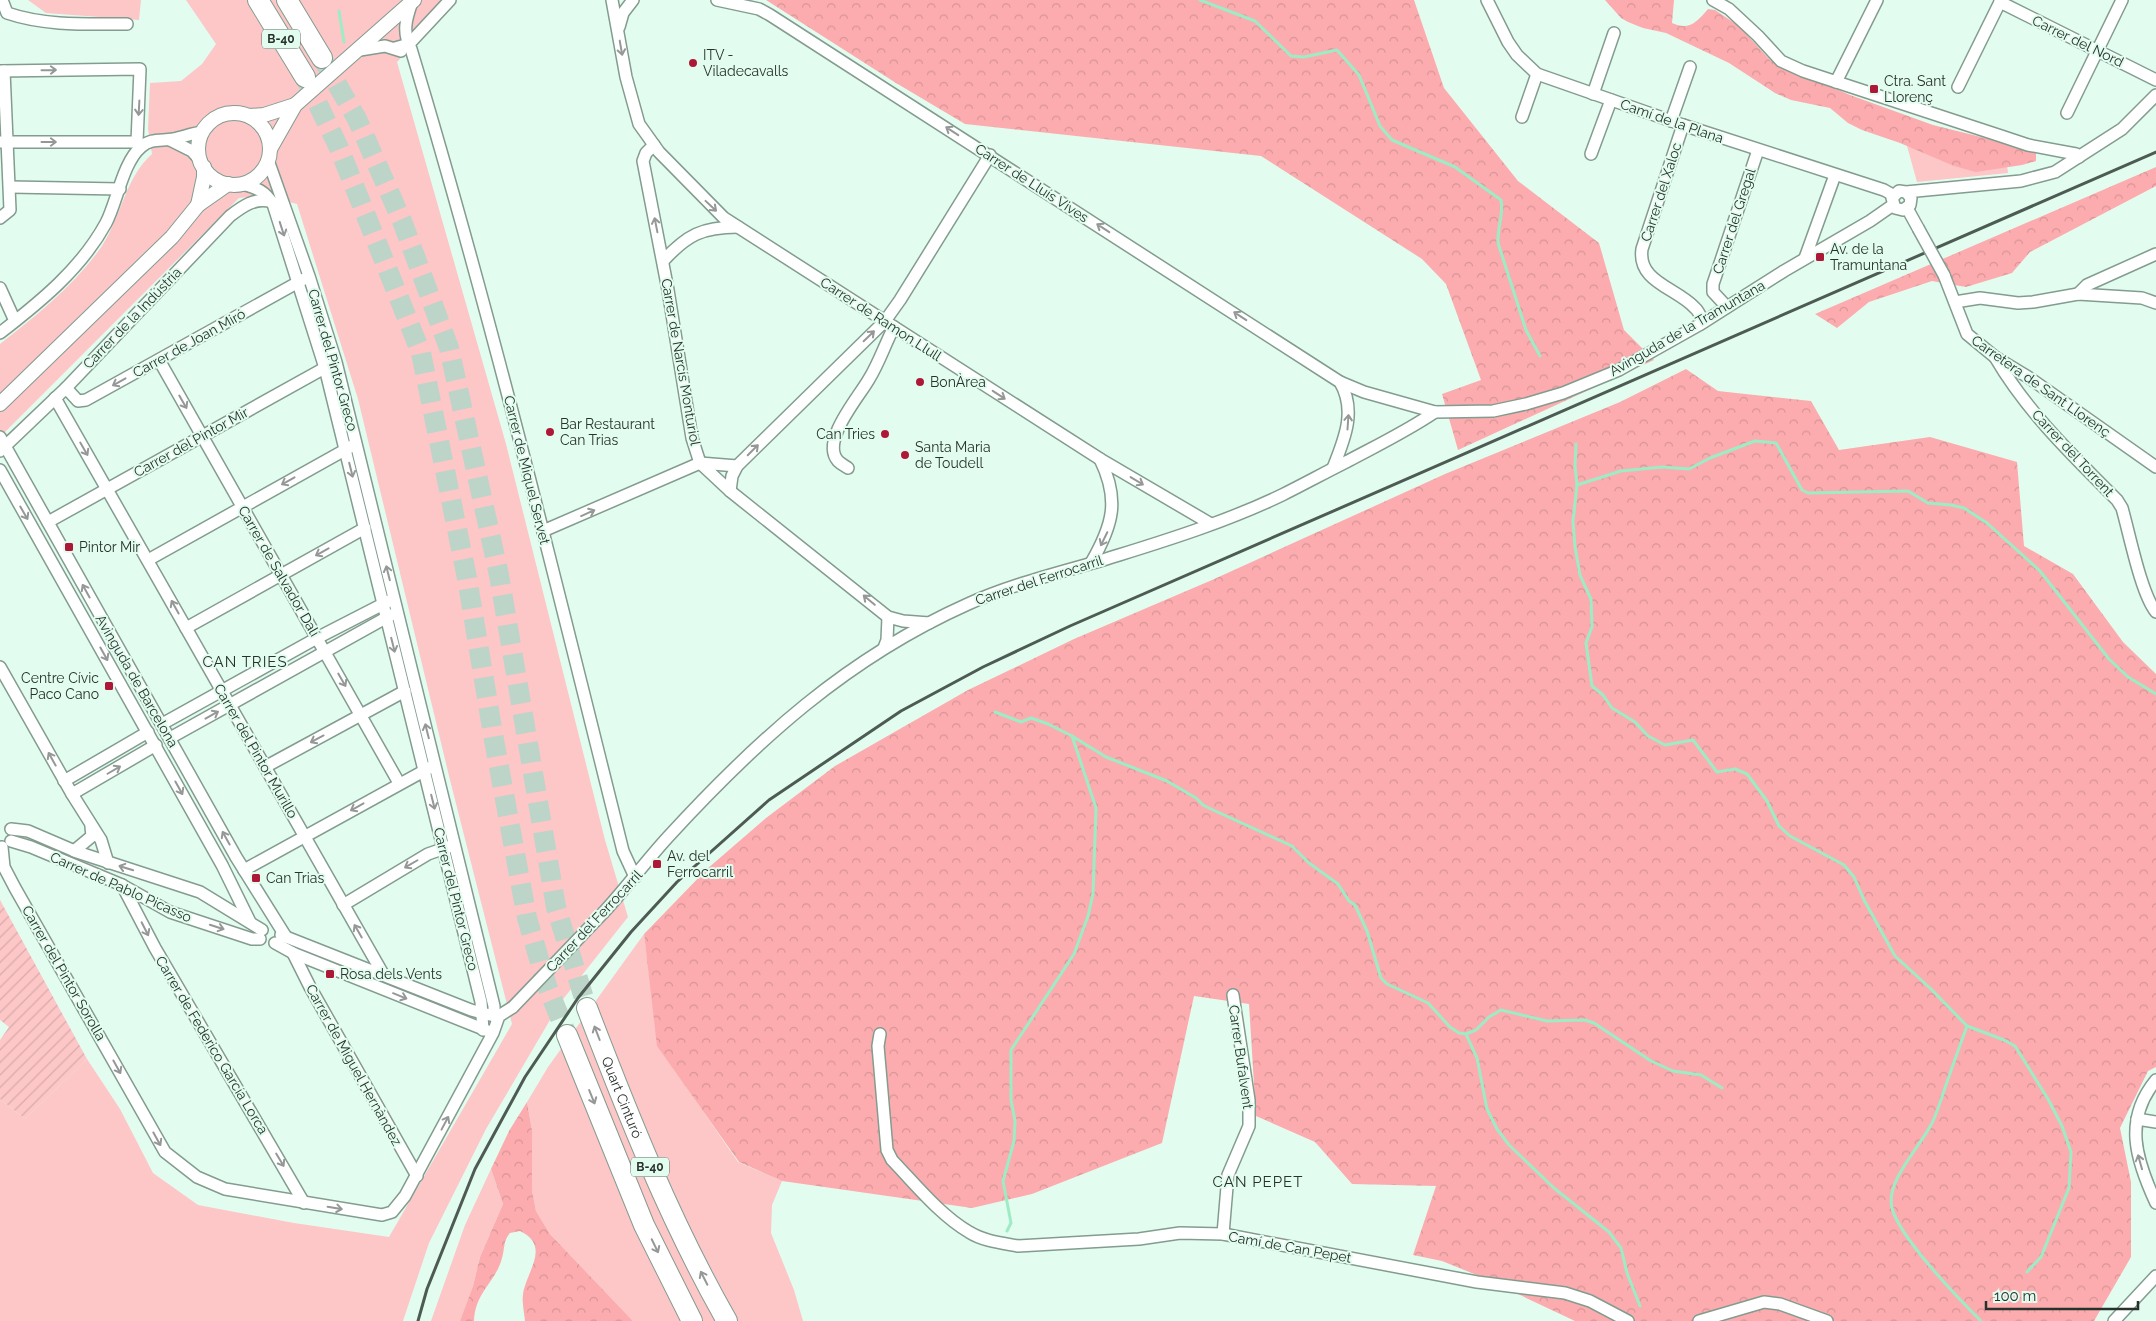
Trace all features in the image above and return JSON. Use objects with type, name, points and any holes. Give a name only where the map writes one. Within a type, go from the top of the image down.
[{"type":"highway","name":"B-40","points":[[287,0],[322,58]]},
{"type":"highway","points":[[294,0],[302,25]]},
{"type":"highway","name":"B-40","points":[[258,2],[305,77]]},
{"type":"highway","name":"Quart Cinturó","points":[[587,1008],[627,1114],[666,1202],[727,1321]]},
{"type":"highway","name":"Quart Cinturó","points":[[567,1035],[644,1225],[692,1321]]},
{"type":"street","points":[[2,0],[7,14],[26,20],[127,24]]},
{"type":"street","points":[[395,48],[408,44],[450,0]]},
{"type":"street","points":[[612,0],[626,77],[639,124],[654,145]]},
{"type":"street","points":[[618,29],[623,13],[633,0]]},
{"type":"street","name":"Carrer de Lluís Vives","points":[[717,0],[759,9],[770,15],[1340,382],[1364,392],[1434,412]]},
{"type":"street","name":"Camí de la Plana","points":[[1487,0],[1508,42],[1517,55],[1536,74],[1670,121],[1884,190],[1899,210],[1908,200]]},
{"type":"street","points":[[1713,0],[1731,5],[1781,62],[2004,138],[2028,145],[2076,154],[2080,157]]},
{"type":"street","points":[[1836,82],[1877,0]]},
{"type":"street","points":[[2067,113],[2122,0]]},
{"type":"street","points":[[198,205],[204,177],[199,146],[203,132],[210,123],[223,115],[238,113],[249,116],[264,116],[295,105],[360,50],[413,1]]},
{"type":"street","name":"Carrer de Miquel Servet","points":[[413,1],[405,25],[408,44],[456,200],[543,532],[623,851],[635,877]]},
{"type":"street","points":[[1958,87],[2001,1]]},
{"type":"street","name":"Carrer del Nord","points":[[2001,1],[2156,80]]},
{"type":"street","points":[[1593,94],[1614,33]]},
{"type":"street","points":[[360,50],[385,46],[395,48],[408,56],[415,65]]},
{"type":"street","points":[[1670,121],[1690,67]]},
{"type":"street","points":[[0,333],[65,278],[91,248],[107,221],[139,144],[140,69],[2,71],[3,142],[10,187],[10,210],[3,216]]},
{"type":"street","points":[[1522,117],[1536,74]]},
{"type":"street","points":[[1893,200],[1899,191],[1908,200],[1942,188],[2042,176],[2062,168],[2122,129],[2156,95]]},
{"type":"street","points":[[1591,154],[1611,100]]},
{"type":"street","points":[[0,404],[172,237],[198,205],[235,184],[258,176],[295,105]]},
{"type":"street","points":[[249,116],[264,128],[268,138],[269,155]]},
{"type":"street","name":"Carrer del Xaloc","points":[[1683,125],[1641,260],[1644,269],[1651,277],[1704,300],[1703,322]]},
{"type":"street","points":[[3,142],[139,144],[155,140],[170,140],[203,132]]},
{"type":"street","points":[[170,140],[192,152],[214,178],[259,189],[268,195],[272,202]]},
{"type":"street","name":"Carrer de Ramon Llull","points":[[654,145],[705,200],[738,227],[1100,459],[1184,510],[1211,524]]},
{"type":"street","name":"Carrer de Narcís Monturiol","points":[[654,145],[646,153],[643,162],[663,261],[692,438],[700,463],[730,491],[888,617]]},
{"type":"street","name":"Carrer del Gregal","points":[[1727,307],[1704,300],[1714,284],[1758,150]]},
{"type":"street","name":"Carrer del Pintor Greco","points":[[269,155],[330,365],[357,444],[430,767],[494,1006],[492,1015]]},
{"type":"street","points":[[848,468],[837,461],[833,449],[836,432],[870,378],[889,324],[905,292],[990,155]]},
{"type":"street","points":[[1806,258],[1835,175]]},
{"type":"street","points":[[10,187],[120,189]]},
{"type":"street","name":"Carrer de la Indústria","points":[[2,444],[66,388],[230,216],[253,201],[264,200],[272,202]]},
{"type":"street","name":"Avinguda de la Tramuntana","points":[[1434,412],[1493,411],[1526,404],[1563,393],[1619,370],[1703,322],[1840,237],[1870,221],[1893,200]]},
{"type":"street","name":"Carretera de Sant Llorenç","points":[[1908,200],[1918,228],[1944,276],[1967,334],[1995,357],[2028,377],[2156,467]]},
{"type":"street","name":"Carrer del Pintor Greco","points":[[272,202],[304,279]]},
{"type":"street","points":[[1818,222],[1825,234],[1840,237]]},
{"type":"street","points":[[663,261],[689,236],[721,227],[738,227]]},
{"type":"street","points":[[2078,294],[2086,285],[2156,254]]},
{"type":"street","name":"Carrer de Joan Miró","points":[[61,409],[65,403],[86,400],[304,279]]},
{"type":"street","points":[[0,288],[15,321]]},
{"type":"street","points":[[1955,302],[1980,298],[2018,303],[2078,294],[2142,298],[2156,303]]},
{"type":"street","points":[[730,491],[732,476],[738,466],[889,324]]},
{"type":"street","name":"Carrer del Torrent","points":[[1995,357],[2014,386],[2042,422],[2070,454],[2117,500],[2122,508],[2145,589],[2151,606],[2156,612]]},
{"type":"street","name":"Carrer de Salvador Dalí","points":[[159,360],[241,508],[399,783]]},
{"type":"street","name":"Carrer del Pintor Greco","points":[[330,365],[346,449],[365,528],[392,604]]},
{"type":"street","name":"Carrer del Pintor Mir","points":[[48,522],[330,365]]},
{"type":"street","points":[[1333,468],[1344,445],[1348,428],[1347,393],[1340,382]]},
{"type":"street","points":[[66,388],[78,401]]},
{"type":"street","name":"Carrer del Pintor Murillo","points":[[55,398],[383,974]]},
{"type":"street","name":"Carrer del Ferrocarril","points":[[492,1015],[513,1007],[604,912],[666,839],[716,786],[797,710],[884,648],[928,623],[969,603],[1021,584],[1211,524],[1280,496],[1414,426],[1434,412]]},
{"type":"street","name":"Avinguda de Barcelona","points":[[2,444],[244,870],[273,933]]},
{"type":"street","name":"Carrer del Pintor Greco","points":[[346,449],[357,444]]},
{"type":"street","points":[[148,560],[346,449]]},
{"type":"street","points":[[1092,563],[1107,535],[1112,512],[1108,475],[1100,459]]},
{"type":"street","points":[[543,532],[700,463],[738,466]]},
{"type":"street","name":"Avinguda de Barcelona","points":[[0,470],[243,903],[250,922]]},
{"type":"street","points":[[1184,510],[1189,516],[1190,522],[1184,533]]},
{"type":"street","points":[[186,628],[365,528]]},
{"type":"street","points":[[170,738],[387,618],[392,604]]},
{"type":"street","points":[[162,724],[317,638],[392,604]]},
{"type":"street","points":[[884,648],[887,640],[888,617],[928,623]]},
{"type":"street","name":"Carrer del Pintor Greco","points":[[387,618],[405,691],[430,767]]},
{"type":"street","points":[[0,667],[64,781],[91,827],[101,840],[108,863]]},
{"type":"street","points":[[265,767],[405,691]]},
{"type":"street","points":[[64,781],[148,732]]},
{"type":"street","points":[[72,794],[156,746]]},
{"type":"street","points":[[244,870],[430,767]]},
{"type":"street","name":"Carrer de Pablo Picasso","points":[[6,826],[28,831],[108,863],[200,892],[243,903]]},
{"type":"street","name":"Carrer del Pintor Sorolla","points":[[6,826],[12,835],[4,845],[2,869],[165,1152],[197,1177],[225,1189],[304,1203]]},
{"type":"street","points":[[74,851],[92,836],[91,827]]},
{"type":"street","name":"Carrer de Pablo Picasso","points":[[4,845],[31,847],[122,885],[170,912],[252,939],[273,933]]},
{"type":"street","points":[[343,905],[428,854],[450,846]]},
{"type":"street","name":"Carrer de Federico García Lorca","points":[[122,885],[154,948],[304,1203]]},
{"type":"street","name":"Carrer de Pablo Picasso","points":[[200,892],[250,922],[273,933],[383,974],[471,1010],[492,1015]]},
{"type":"street","name":"Carrer de Pablo Picasso","points":[[273,933],[293,953],[488,1035]]},
{"type":"street","name":"Carrer de Miguel Hernàndez","points":[[293,953],[315,996],[417,1176]]},
{"type":"street","name":"Carrer Bufalvent","points":[[1223,1234],[1228,1174],[1249,1126],[1249,1100],[1233,995]]},
{"type":"street","points":[[304,1203],[382,1215],[387,1214],[401,1203],[417,1176],[488,1035],[492,1015]]},
{"type":"street","name":"Camí de Can Pepet","points":[[880,1034],[878,1046],[887,1150],[892,1160],[949,1218],[970,1233],[998,1243],[1018,1246],[1139,1239],[1180,1233],[1223,1234],[1477,1282],[1565,1293],[1590,1300],[1628,1321]]},
{"type":"street","points":[[2156,1080],[2145,1096],[2137,1119],[2135,1143],[2146,1182],[2156,1203]]},
{"type":"street","points":[[2137,1119],[2156,1122]]},
{"type":"street","points":[[2114,1321],[2156,1276]]},
{"type":"street","points":[[1699,1321],[1764,1302],[1780,1304],[1827,1321]]},
{"type":"shaded area","points":[[28,0],[141,0],[139,20],[46,13]]},
{"type":"shaded area","points":[[186,0],[456,0],[397,62],[506,444],[605,840],[628,917],[560,1003],[486,1129],[429,1243],[403,1321],[0,1321],[0,1099],[25,1119],[87,1059],[120,1109],[153,1173],[198,1205],[294,1223],[389,1237],[512,1024],[450,780],[358,399],[297,204],[263,195],[239,198],[0,437],[0,344],[41,311],[80,274],[109,234],[130,185],[143,164],[152,154],[148,129],[150,83],[181,81],[202,64],[216,44]]},
{"type":"shaded area","points":[[1907,146],[2006,158],[2008,173],[1917,182]]},
{"type":"shaded area","points":[[0,900],[87,1059],[25,1119],[0,1099],[0,1040],[9,1027],[0,1020]]},
{"type":"shaded area","points":[[644,934],[658,1046],[738,1162],[782,1181],[772,1205],[771,1233],[794,1290],[803,1321],[633,1321],[550,1234],[536,1211],[532,1190],[532,1130],[527,1102],[548,1067]]},
{"type":"shaded area","points":[[491,1169],[503,1204],[480,1257],[473,1286],[461,1319],[460,1321],[431,1321],[465,1225]]},
{"type":"green space","points":[[766,0],[1414,0],[1444,88],[1518,181],[1599,243],[1624,330],[1654,360],[1458,450],[1442,394],[1481,380],[1446,284],[1422,259],[1261,156],[965,124],[896,83]]},
{"type":"green space","points":[[1605,0],[1674,0],[1672,23],[1683,26],[1692,24],[1708,9],[1715,10],[1739,26],[1771,61],[1850,95],[1933,125],[2029,149],[2036,153],[2036,161],[1976,172],[1954,166],[1900,143],[1862,130],[1848,123],[1830,108],[1791,100],[1775,93],[1729,63],[1666,33],[1643,28],[1628,22],[1621,18]]},
{"type":"green space","points":[[2156,167],[2156,186],[2030,252],[2012,273],[1966,287],[1932,281],[1869,302],[1837,328],[1815,314]]},
{"type":"green space","points":[[1686,369],[1718,391],[1811,401],[1839,450],[1930,437],[2017,462],[2024,546],[2073,574],[2123,642],[2156,674],[2156,1067],[2148,1071],[2120,1128],[2131,1182],[2131,1257],[2094,1321],[1575,1321],[1484,1278],[1442,1261],[1413,1255],[1436,1186],[1352,1184],[1315,1142],[1256,1116],[1249,1004],[1194,996],[1162,1143],[1032,1194],[972,1208],[782,1181],[739,1162],[657,1046],[644,934],[707,869],[766,818],[835,766],[968,690],[1074,639],[1212,580],[1445,474],[1620,402]]},
{"type":"green space","points":[[527,1102],[532,1130],[532,1190],[536,1211],[550,1234],[633,1321],[525,1321],[523,1293],[536,1250],[534,1243],[529,1237],[520,1231],[510,1233],[506,1239],[499,1266],[478,1302],[474,1321],[460,1321],[473,1286],[480,1257],[503,1204],[491,1169],[509,1131]]},
{"type":"waterway","points":[[1200,0],[1255,21],[1291,56],[1304,57],[1337,50],[1359,75],[1380,126],[1392,140],[1455,167],[1501,200],[1502,211],[1498,243],[1526,330],[1540,356]]},
{"type":"waterway","points":[[339,11],[344,42]]},
{"type":"waterway","points":[[1577,485],[1621,471],[1662,467],[1689,469],[1710,458],[1755,441],[1776,443],[1802,490],[1808,493],[1908,491],[1928,503],[1964,508],[1987,523],[2040,571],[2109,659],[2128,677],[2156,694]]},
{"type":"waterway","points":[[1576,444],[1575,466],[1577,485],[1573,521],[1580,575],[1591,599],[1592,627],[1586,643],[1592,686],[1603,695],[1612,708],[1635,722],[1648,736],[1665,745],[1693,740],[1717,772],[1735,769],[1747,774],[1767,801],[1779,826],[1790,836],[1844,865],[1854,877],[1864,900],[1895,956],[1967,1026],[1934,1119],[1899,1175],[1891,1198],[1892,1208],[1906,1235],[1930,1267],[1981,1321]]},
{"type":"waterway","points":[[995,712],[1021,722],[1031,718],[1072,736],[1096,808],[1093,894],[1088,916],[1074,954],[1011,1050],[1011,1100],[1015,1121],[1014,1141],[1003,1181],[1011,1223],[1007,1231]]},
{"type":"waterway","points":[[1072,736],[1106,757],[1167,781],[1196,798],[1203,805],[1292,846],[1309,863],[1338,884],[1349,901],[1355,905],[1367,931],[1381,978],[1387,984],[1428,1003],[1450,1027],[1459,1033],[1466,1034],[1476,1030],[1489,1017],[1501,1010],[1547,1021],[1585,1020],[1594,1023],[1651,1061],[1673,1071],[1701,1075],[1722,1088]]},
{"type":"waterway","points":[[1967,1026],[2015,1046],[2048,1099],[2062,1126],[2071,1152],[2069,1188],[2041,1257],[2027,1272]]},
{"type":"waterway","points":[[1466,1034],[1477,1058],[1487,1109],[1497,1129],[1509,1145],[1554,1188],[1609,1232],[1621,1248],[1627,1273],[1640,1306]]},
{"type":"tunnel","points":[[322,58],[357,119],[402,221],[449,348],[499,575],[556,907],[587,1008]]},
{"type":"tunnel","points":[[305,77],[339,148],[421,353],[467,578],[494,740],[527,918],[547,986],[567,1035]]},
{"type":"railway","points":[[418,1321],[427,1289],[475,1169],[525,1077],[578,998],[631,932],[677,882],[769,800],[901,711],[983,667],[1070,626],[2156,152]]},
{"type":"place","name":"ITV - Viladecavalls","points":[[693,63]]},
{"type":"place","name":"Ctra. Sant Llorenç","points":[[1874,89]]},
{"type":"place","name":"Av. de la Tramuntana","points":[[1820,257]]},
{"type":"place","name":"BonÀrea","points":[[920,382]]},
{"type":"place","name":"Bar Restaurant Can Trias","points":[[550,432]]},
{"type":"place","name":"Can Tries","points":[[885,434]]},
{"type":"place","name":"Santa Maria de Toudell","points":[[905,455]]},
{"type":"place","name":"Pintor Mir","points":[[69,547]]},
{"type":"place","name":"Centre Cívic Paco Cano","points":[[109,686]]},
{"type":"place","name":"Av. del Ferrocarril","points":[[657,864]]},
{"type":"place","name":"Can Trias","points":[[256,878]]},
{"type":"place","name":"Rosa dels Vents","points":[[330,974]]},
{"type":"district","name":"CAN TRIES","points":[[245,662]]},
{"type":"district","name":"CAN PEPET","points":[[1258,1182]]}]
